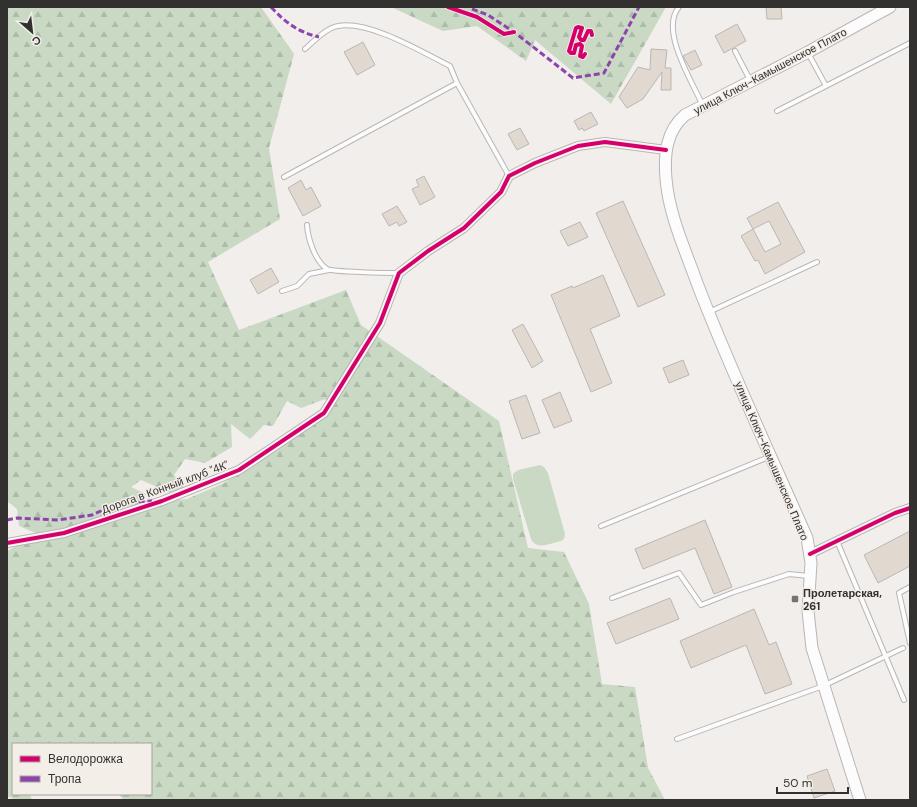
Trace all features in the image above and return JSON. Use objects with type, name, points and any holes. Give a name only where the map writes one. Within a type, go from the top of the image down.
[{"type":"main road","name":"улица Ключ-Камышенское Плато","points":[[860,800],[812,648],[808,625],[811,577],[810,554],[807,538],[709,312],[671,209],[666,179],[666,150],[673,129],[680,120],[703,106],[808,52],[890,7]]},
{"type":"street","points":[[399,273],[428,250],[464,228],[501,192],[509,176],[535,163],[578,146],[605,142],[666,150]]},
{"type":"street","name":"Дорога в Конный клуб \"4К\"","points":[[7,542],[64,533],[162,501],[239,470],[324,413],[380,323],[399,273]]},
{"type":"street","points":[[810,554],[895,513],[910,508]]},
{"type":"lane","points":[[678,7],[675,11],[672,31],[678,53],[703,106]]},
{"type":"lane","points":[[305,49],[316,39],[336,26],[351,25],[398,39],[450,66],[456,83],[509,176]]},
{"type":"lane","points":[[777,111],[910,44]]},
{"type":"lane","points":[[735,51],[751,82]]},
{"type":"lane","points":[[808,52],[826,86]]},
{"type":"lane","points":[[284,177],[456,83]]},
{"type":"lane","points":[[307,225],[318,261],[329,270]]},
{"type":"lane","points":[[709,312],[817,262]]},
{"type":"lane","points":[[282,292],[297,286],[309,274],[329,270],[399,273]]},
{"type":"lane","points":[[600,526],[771,456]]},
{"type":"lane","points":[[837,541],[904,700]]},
{"type":"lane","points":[[612,598],[679,573],[701,605],[734,592],[789,574],[811,577]]},
{"type":"lane","points":[[910,587],[899,593],[910,643]]},
{"type":"lane","points":[[677,739],[823,686],[903,648]]},
{"type":"green space","points":[[7,7],[261,7],[294,54],[269,148],[280,219],[208,262],[239,330],[346,290],[361,325],[499,421],[528,548],[564,552],[589,604],[602,684],[635,687],[648,768],[665,800],[124,800],[119,795],[152,795],[152,743],[12,743],[12,795],[30,795],[32,800],[16,800],[7,796],[7,551],[38,534],[19,526],[17,509],[7,501]],"holes":[[[325,399],[332,409],[224,483],[187,499],[140,504],[146,494],[131,487],[141,480],[180,497],[184,488],[174,475],[185,459],[205,463],[232,447],[231,424],[250,439],[264,425],[273,426],[287,401],[301,408]]]},
{"type":"green space","points":[[391,7],[666,7],[611,104],[535,40],[526,61],[477,26],[443,31]]},
{"type":"green space","points":[[574,20],[601,30],[587,67],[562,56]]},
{"type":"green space","points":[[540,465],[544,467],[548,473],[565,534],[564,539],[561,541],[544,545],[537,545],[531,539],[513,479],[513,474],[518,470]]},
{"type":"building","points":[[766,7],[781,7],[782,19],[767,19]]},
{"type":"building","points":[[737,24],[746,41],[724,53],[715,36]]},
{"type":"building","points":[[363,42],[375,65],[357,75],[344,52]]},
{"type":"building","points":[[651,49],[667,50],[665,68],[671,68],[671,90],[661,90],[662,72],[643,99],[627,108],[619,97],[638,67],[650,70]]},
{"type":"building","points":[[695,50],[702,65],[691,70],[683,56]]},
{"type":"building","points":[[591,112],[598,124],[584,131],[582,128],[579,130],[574,121]]},
{"type":"building","points":[[520,128],[529,144],[517,150],[508,134]]},
{"type":"building","points":[[424,176],[435,197],[420,205],[412,189],[419,186],[416,180]]},
{"type":"building","points":[[301,180],[306,190],[311,187],[321,206],[303,216],[288,188]]},
{"type":"building","points":[[623,201],[665,295],[638,307],[596,213]]},
{"type":"building","points":[[778,202],[805,252],[765,274],[758,260],[755,261],[741,236],[753,229],[747,218]],"holes":[[[769,221],[781,244],[765,252],[753,229]]]},
{"type":"building","points":[[397,206],[407,222],[399,226],[397,222],[389,226],[382,214]]},
{"type":"building","points":[[580,222],[588,237],[568,246],[560,231]]},
{"type":"building","points":[[271,268],[279,282],[258,294],[250,280]]},
{"type":"building","points":[[603,275],[620,316],[590,329],[612,383],[591,392],[551,295],[572,286],[573,288]]},
{"type":"building","points":[[523,324],[543,361],[532,368],[512,330]]},
{"type":"building","points":[[683,360],[689,375],[669,383],[663,368]]},
{"type":"building","points":[[560,392],[572,421],[554,428],[542,400]]},
{"type":"building","points":[[526,395],[540,433],[522,439],[509,401]]},
{"type":"building","points":[[705,520],[732,587],[714,594],[695,548],[643,569],[635,549]]},
{"type":"building","points":[[910,531],[910,566],[878,583],[864,555]]},
{"type":"building","points":[[670,598],[679,619],[616,644],[607,623]]},
{"type":"building","points":[[754,609],[769,645],[776,642],[792,684],[765,694],[746,645],[691,668],[680,641]]},
{"type":"building","points":[[827,769],[835,791],[814,798],[807,776]]},
{"type":"marked path","points":[[271,7],[282,18],[299,30],[319,37]]},
{"type":"marked path","points":[[472,9],[488,15],[514,32],[573,78],[604,73],[639,7]]},
{"type":"marked path","points":[[7,520],[17,518],[58,520],[92,515],[121,502],[152,501]]},
{"type":"cycle path","points":[[448,7],[477,17],[504,34],[514,32]]},
{"type":"cycle path","points":[[585,54],[583,57],[580,56],[582,46],[580,44],[576,45],[574,53],[569,51],[576,28],[582,28],[579,37],[581,40],[584,40],[588,31],[591,31],[592,35]]},
{"type":"cycle path","points":[[7,543],[64,533],[162,501],[239,470],[324,413],[380,323],[399,273],[428,251],[464,228],[501,192],[509,176],[535,163],[578,146],[605,142],[666,150]]},
{"type":"cycle path","points":[[810,554],[895,513],[910,508]]},
{"type":"place","name":"Пролетарская, 261","points":[[795,599]]}]
